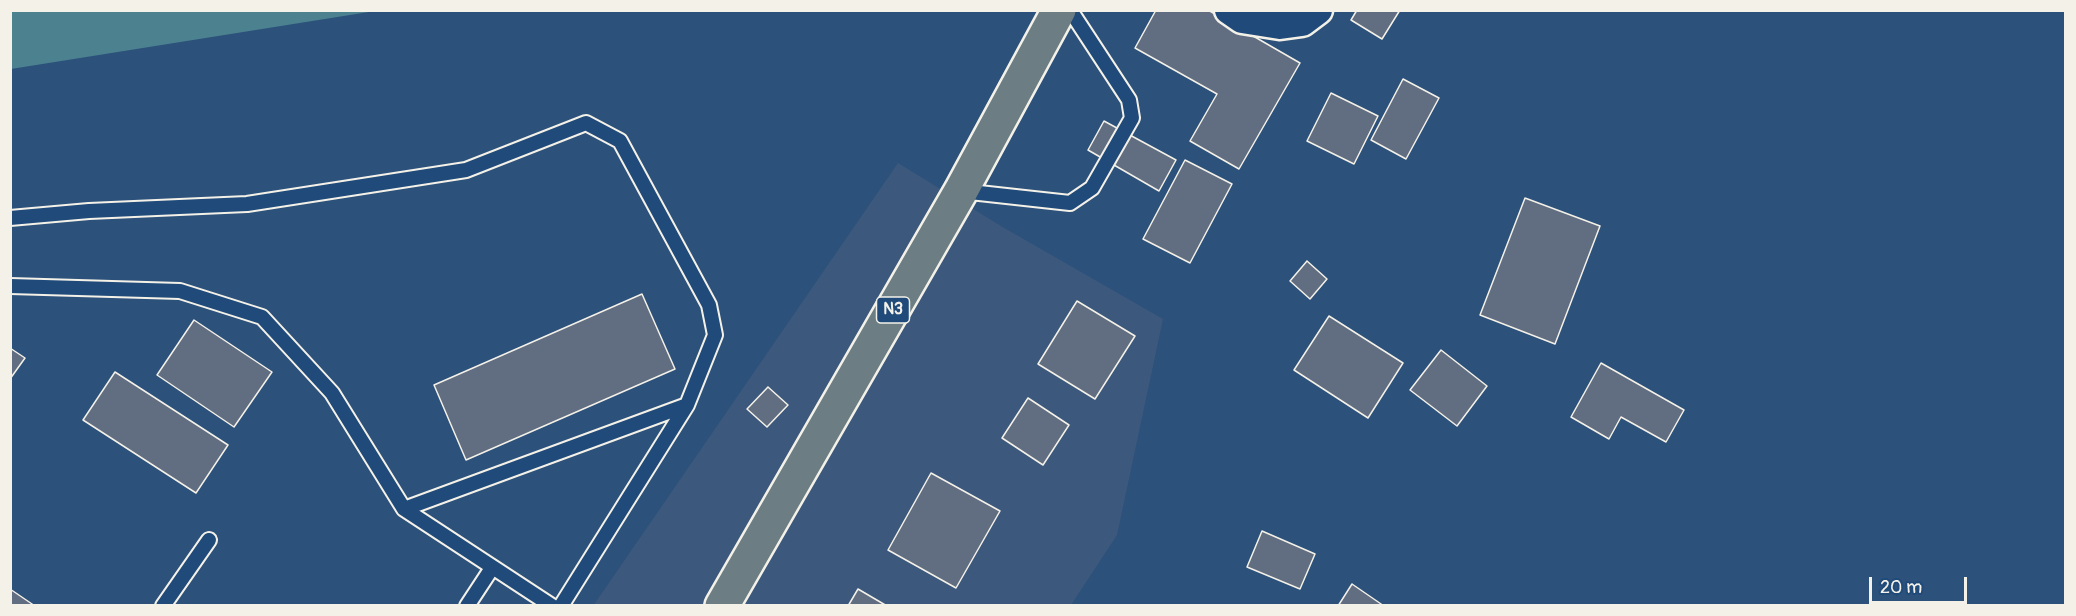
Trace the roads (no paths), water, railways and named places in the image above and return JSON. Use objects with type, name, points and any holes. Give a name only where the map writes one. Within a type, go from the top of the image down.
[{"type":"highway","name":"N3","points":[[722,606],[961,191],[1059,10]]},
{"type":"street","points":[[1229,10],[1242,19],[1280,25],[1302,22],[1318,10]]},
{"type":"lane","points":[[961,191],[1070,203],[1092,188],[1132,118],[1129,100],[1070,10]]},
{"type":"lane","points":[[10,218],[89,211],[247,204],[466,170],[586,123],[620,141],[709,305],[715,335],[687,405],[561,606]]},
{"type":"lane","points":[[10,286],[180,291],[262,317],[332,393],[404,509],[552,606]]},
{"type":"lane","points":[[404,509],[687,405]]},
{"type":"lane","points":[[163,606],[209,540]]},
{"type":"lane","points":[[467,606],[492,568]]}]
